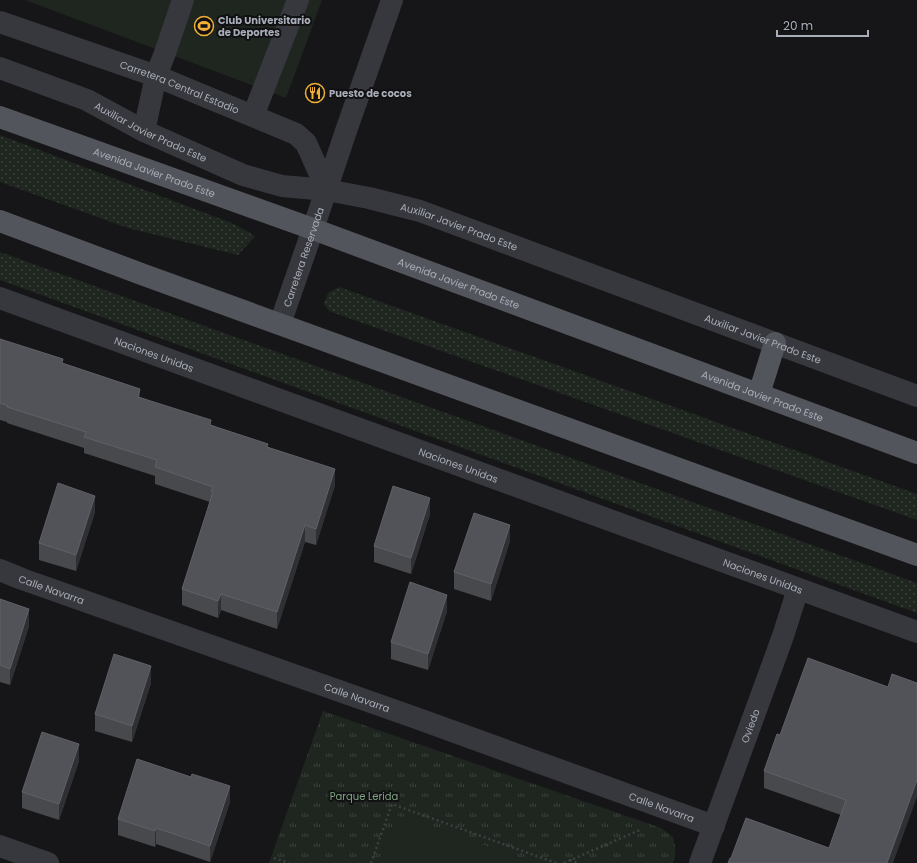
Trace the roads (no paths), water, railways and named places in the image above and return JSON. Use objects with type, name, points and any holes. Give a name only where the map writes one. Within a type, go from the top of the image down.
[{"type":"main road","name":"Avenida Javier Prado Este","points":[[0,117],[313,229],[917,452]]},
{"type":"main road","points":[[0,221],[917,555]]},
{"type":"main road","points":[[759,394],[775,343]]},
{"type":"street","points":[[144,131],[156,76],[183,0]]},
{"type":"street","points":[[253,116],[298,0]]},
{"type":"street","name":"Carretera Reservada","points":[[280,324],[392,0]]},
{"type":"street","name":"Carretera Central Estadio","points":[[0,22],[156,76],[296,134],[306,143],[327,190]]},
{"type":"street","name":"Auxiliar Javier Prado Este","points":[[0,68],[87,100],[144,131],[243,175],[282,186],[327,190],[369,198],[420,211],[917,396]]},
{"type":"street","name":"Naciones Unidas","points":[[0,298],[917,632]]},
{"type":"street","name":"Calle Navarra","points":[[0,570],[714,826]]},
{"type":"street","name":"Oviedo","points":[[700,863],[783,636],[798,589]]},
{"type":"street","points":[[0,846],[48,863]]},
{"type":"place","name":"Club Universitario de Deportes","points":[[204,26]]},
{"type":"place","name":"Puesto de cocos","points":[[315,93]]},
{"type":"park label","name":"Parque Lerida","points":[[364,796]]}]
